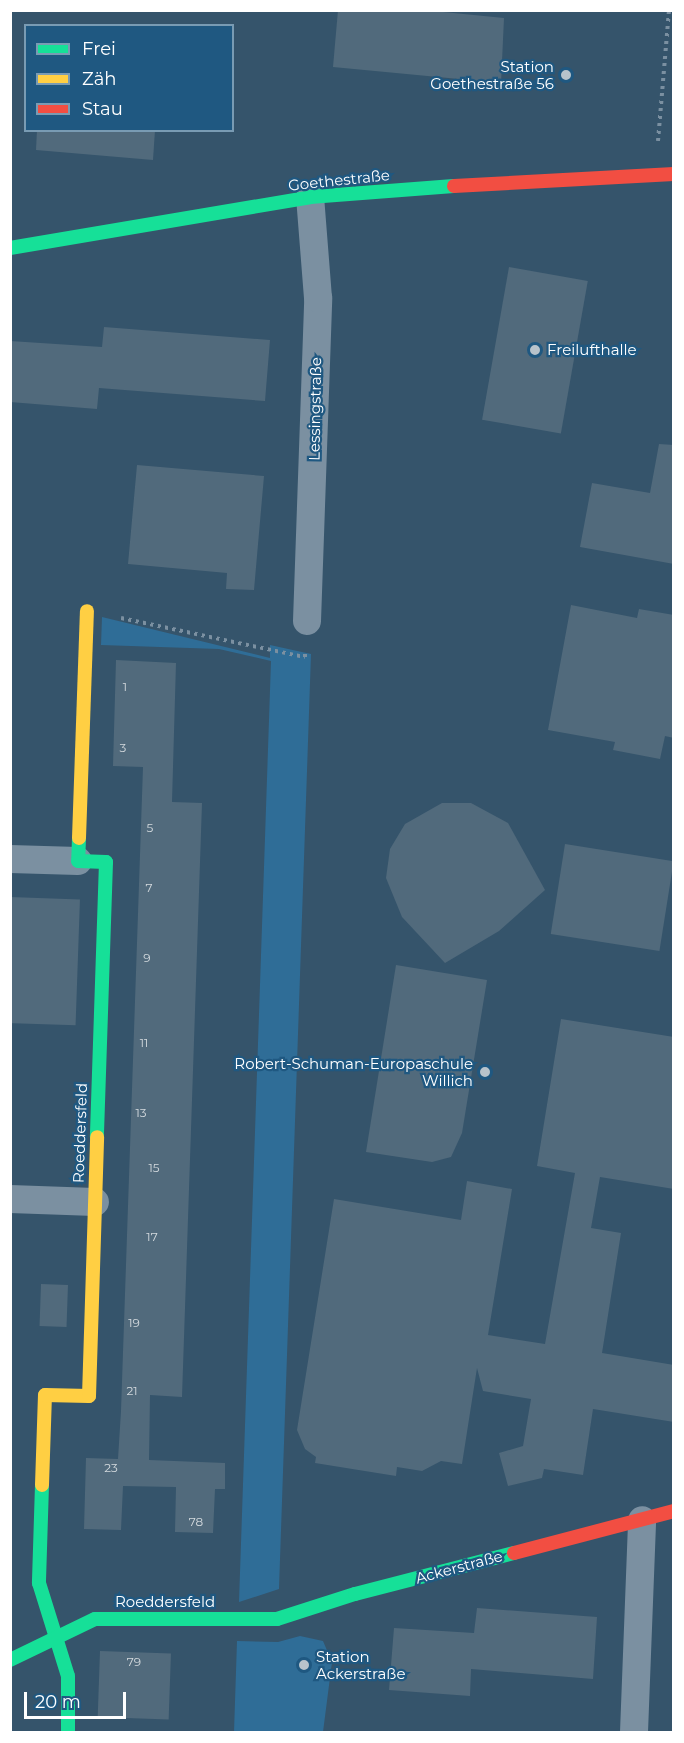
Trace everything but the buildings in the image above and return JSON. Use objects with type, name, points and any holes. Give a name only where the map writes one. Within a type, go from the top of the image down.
[{"type":"street","name":"Goethestraße","points":[[10,248],[310,197],[674,174]]},
{"type":"street","name":"Lessingstraße","points":[[307,621],[318,298],[310,197]]},
{"type":"street","points":[[10,859],[78,861],[87,611]]},
{"type":"street","name":"Roeddersfeld","points":[[68,1732],[68,1676],[39,1583],[45,1395],[89,1396],[106,862],[78,861]]},
{"type":"street","points":[[10,1199],[94,1202]]},
{"type":"street","name":"Ackerstraße","points":[[277,1619],[355,1594],[674,1511]]},
{"type":"street","points":[[634,1732],[642,1520]]},
{"type":"street","name":"Roeddersfeld","points":[[10,1660],[95,1618],[277,1619]]},
{"type":"path","points":[[655,174],[669,10]]},
{"type":"path","points":[[87,611],[305,657],[307,621]]},
{"type":"shaded area","points":[[102,617],[270,658],[270,645],[311,654],[279,1589],[239,1602],[271,661],[219,649],[101,645]]},
{"type":"shaded area","points":[[300,1636],[323,1641],[332,1662],[323,1732],[234,1732],[237,1641],[278,1642]]},
{"type":"traffic: fast","points":[[10,248],[310,197],[454,186]]},
{"type":"traffic: fast","points":[[79,838],[78,861],[106,862],[97,1137]]},
{"type":"traffic: fast","points":[[42,1485],[39,1583],[68,1676],[68,1732]]},
{"type":"traffic: fast","points":[[10,1660],[95,1619],[277,1619],[355,1594],[514,1553]]},
{"type":"traffic: slow","points":[[79,838],[87,611]]},
{"type":"traffic: slow","points":[[42,1485],[45,1395],[89,1396],[97,1137]]},
{"type":"traffic: jam","points":[[454,186],[674,174]]},
{"type":"traffic: jam","points":[[514,1553],[674,1511]]},
{"type":"place","name":"Station Goethestraße 56","points":[[566,75]]},
{"type":"place","name":"Freilufthalle","points":[[535,350]]},
{"type":"place","name":"Robert-Schuman-Europaschule Willich","points":[[485,1072]]},
{"type":"place","name":"Station Ackerstraße","points":[[304,1665]]}]
